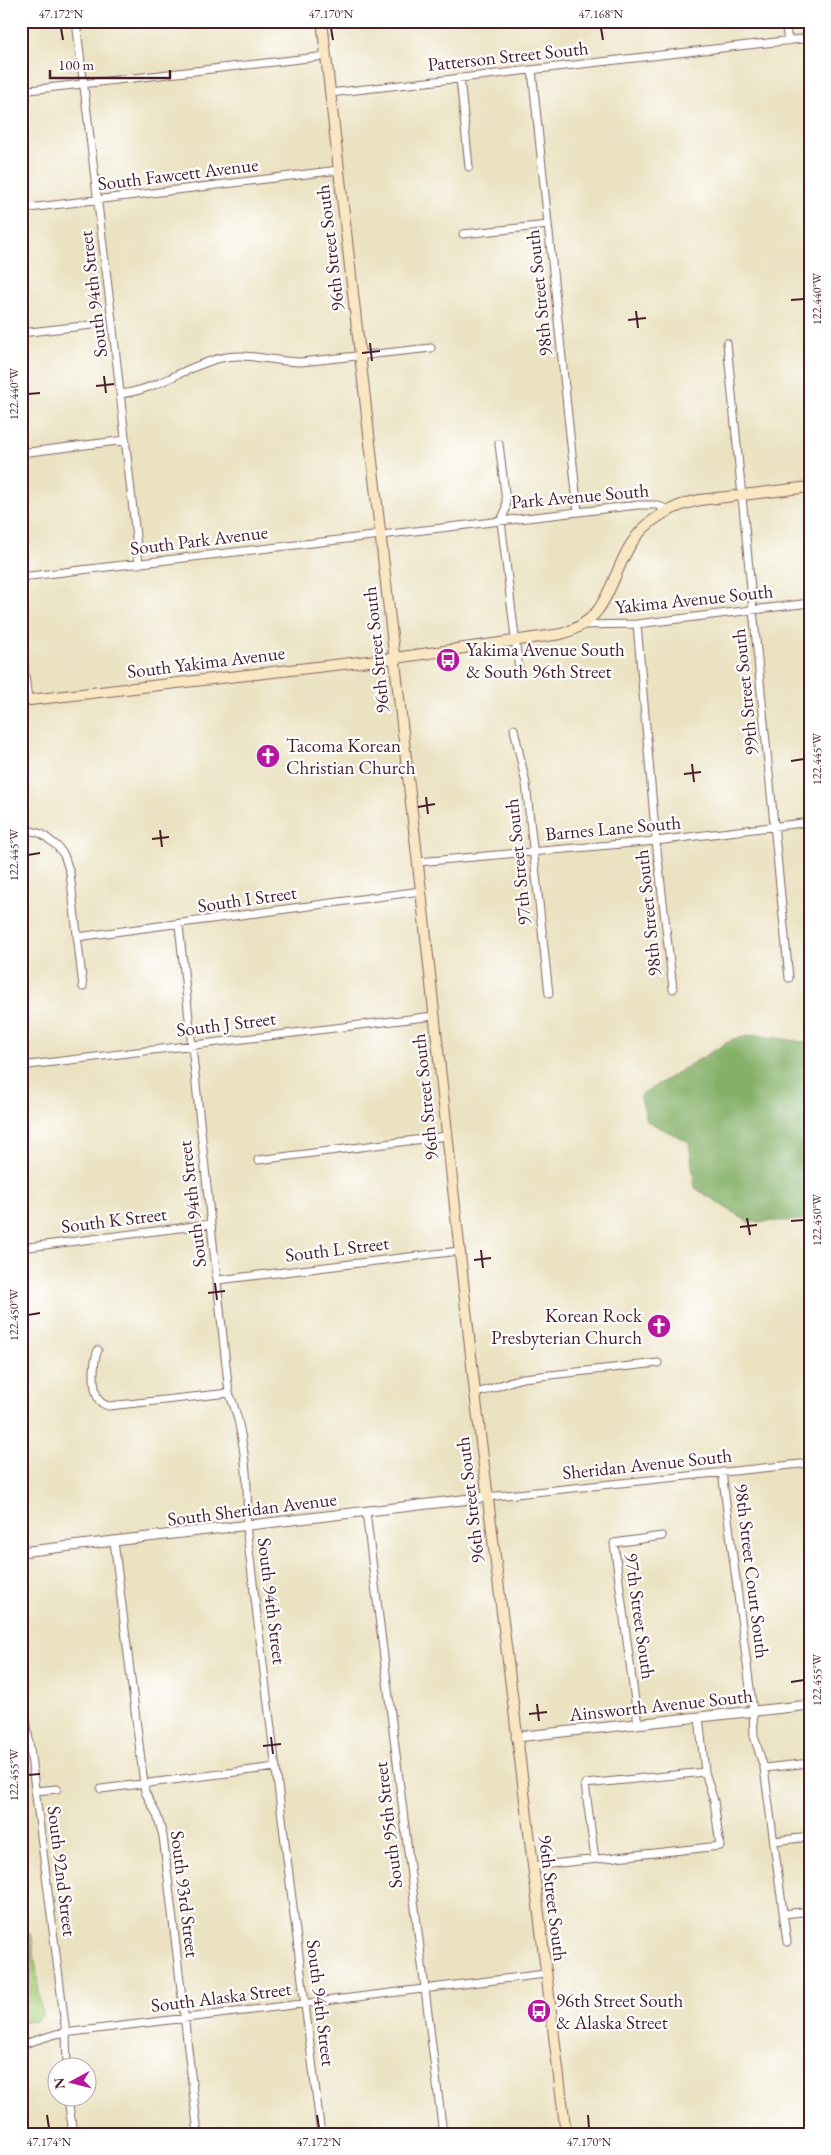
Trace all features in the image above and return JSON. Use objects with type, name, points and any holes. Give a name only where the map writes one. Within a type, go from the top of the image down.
[{"type":"main road","name":"96th Street South","points":[[322,21],[418,862],[487,1497],[566,2134]]},
{"type":"main road","name":"Park Avenue South","points":[[668,510],[687,502],[740,494],[810,487]]},
{"type":"main road","name":"Yakima Avenue South","points":[[395,658],[561,634],[581,625],[603,605],[632,543],[643,530],[668,510]]},
{"type":"main road","name":"South Yakima Avenue","points":[[25,701],[395,658]]},
{"type":"street","name":"South 94th Street","points":[[76,21],[139,564]]},
{"type":"street","points":[[785,21],[788,41]]},
{"type":"street","name":"Patterson Street South","points":[[330,93],[810,38]]},
{"type":"street","points":[[21,91],[326,56]]},
{"type":"street","name":"98th Street South","points":[[532,70],[578,512]]},
{"type":"street","points":[[460,78],[469,166]]},
{"type":"street","name":"South Fawcett Avenue","points":[[21,209],[339,170]]},
{"type":"street","points":[[463,234],[548,224]]},
{"type":"street","points":[[21,333],[92,325]]},
{"type":"street","name":"99th Street South","points":[[727,343],[740,494],[789,978]]},
{"type":"street","points":[[120,394],[143,391],[198,366],[223,358],[250,355],[289,362],[301,362],[431,348]]},
{"type":"street","points":[[21,454],[126,440]]},
{"type":"street","points":[[499,444],[506,501],[506,508],[501,521],[519,670]]},
{"type":"street","name":"Park Avenue South","points":[[380,534],[649,505],[663,507],[668,510]]},
{"type":"street","name":"South Park Avenue","points":[[21,577],[380,534]]},
{"type":"street","name":"Yakima Avenue South","points":[[581,625],[637,624],[810,603]]},
{"type":"street","name":"98th Street South","points":[[637,624],[656,841],[673,989]]},
{"type":"street","points":[[21,642],[25,701]]},
{"type":"street","name":"97th Street South","points":[[514,729],[526,784],[549,994]]},
{"type":"street","name":"Barnes Lane South","points":[[418,862],[656,841],[774,828],[810,822]]},
{"type":"street","points":[[21,828],[42,834],[57,846],[64,855],[70,874],[83,987]]},
{"type":"street","name":"South I Street","points":[[77,937],[421,892]]},
{"type":"street","name":"South 94th Street","points":[[179,925],[201,1147],[218,1280],[229,1393],[235,1408],[241,1439],[248,1506],[246,1526],[321,2134]]},
{"type":"street","name":"South J Street","points":[[21,1066],[434,1016]]},
{"type":"street","points":[[258,1160],[447,1136]]},
{"type":"street","name":"South K Street","points":[[21,1248],[211,1224]]},
{"type":"street","name":"South L Street","points":[[218,1280],[459,1251]]},
{"type":"street","points":[[98,1350],[94,1360],[96,1394],[103,1404],[118,1406],[229,1393]]},
{"type":"street","points":[[475,1393],[495,1388],[506,1381],[522,1378],[658,1363]]},
{"type":"street","name":"Sheridan Avenue South","points":[[487,1497],[810,1463]]},
{"type":"street","name":"98th Street Court South","points":[[722,1472],[753,1711],[754,1736],[764,1768],[787,1942]]},
{"type":"street","name":"South Sheridan Avenue","points":[[21,1552],[487,1497]]},
{"type":"street","name":"South 95th Street","points":[[366,1512],[443,2134]]},
{"type":"street","name":"97th Street South","points":[[638,1724],[614,1543],[662,1536]]},
{"type":"street","name":"South 93rd Street","points":[[114,1541],[146,1792],[157,1815],[163,1836],[198,2134]]},
{"type":"street","name":"South 92nd Street","points":[[21,1678],[66,2033],[67,2058]]},
{"type":"street","name":"Ainsworth Avenue South","points":[[516,1736],[810,1705]]},
{"type":"street","points":[[532,1866],[720,1846],[714,1801],[705,1772],[699,1717]]},
{"type":"street","points":[[764,1768],[810,1763]]},
{"type":"street","points":[[101,1789],[276,1768]]},
{"type":"street","points":[[595,1859],[585,1784],[705,1772]]},
{"type":"street","points":[[35,1791],[58,1789]]},
{"type":"street","points":[[774,1841],[810,1837]]},
{"type":"street","points":[[784,1914],[810,1911]]},
{"type":"street","name":"South Alaska Street","points":[[21,2044],[43,2036],[304,2002],[545,1974]]},
{"type":"street","points":[[69,2108],[73,2134]]},
{"type":"green space","points":[[756,1035],[810,1043],[810,1220],[748,1222],[695,1188],[689,1142],[647,1121],[640,1095],[733,1039]]},
{"type":"green space","points":[[21,1933],[30,1934],[32,1938],[42,2015],[36,2021],[21,2022]]},
{"type":"place","name":"Yakima Avenue South & South 96th Street","points":[[448,660]]},
{"type":"place","name":"Tacoma Korean Christian Church","points":[[268,756]]},
{"type":"place","name":"Korean Rock Presbyterian Church","points":[[659,1326]]},
{"type":"place","name":"96th Street South & Alaska Street","points":[[539,2011]]}]
